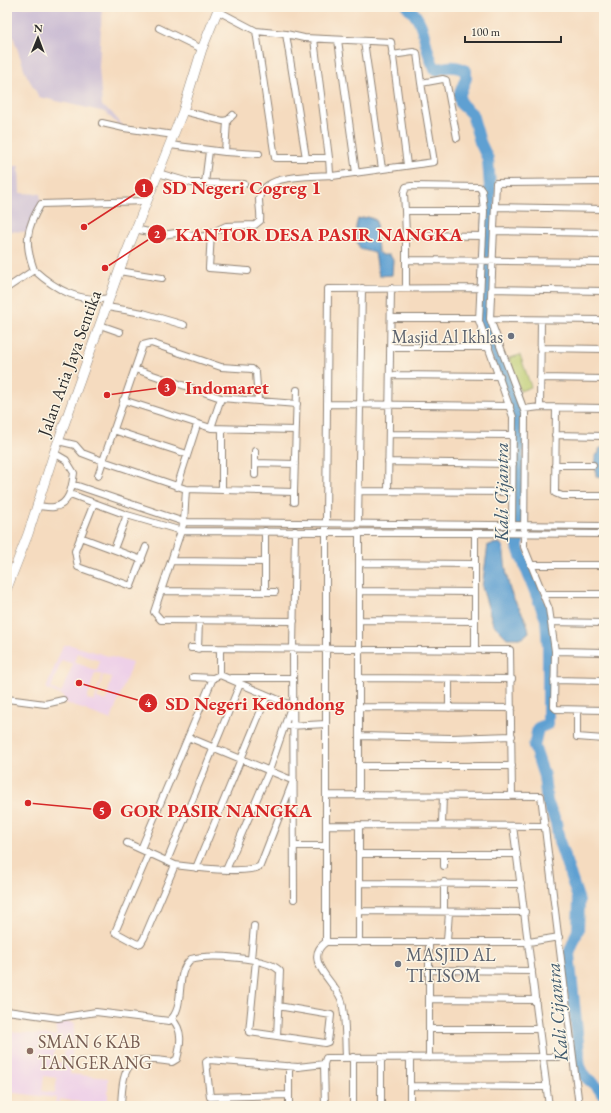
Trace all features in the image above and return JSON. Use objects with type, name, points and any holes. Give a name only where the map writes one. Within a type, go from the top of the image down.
[{"type":"street","points":[[219,9],[256,32],[286,34],[314,39],[390,41],[407,165]]},
{"type":"street","name":"Jalan Aria Jaya Sentika","points":[[7,588],[119,271],[174,135],[202,49],[219,9]]},
{"type":"street","points":[[159,28],[202,49]]},
{"type":"street","points":[[256,32],[274,157],[278,160],[329,158]]},
{"type":"street","points":[[286,34],[306,158]]},
{"type":"street","points":[[314,39],[330,175]]},
{"type":"street","points":[[338,40],[356,173]]},
{"type":"street","points":[[364,41],[382,169]]},
{"type":"street","points":[[135,229],[162,235],[176,233],[199,237],[231,225],[255,225],[260,222],[259,200],[261,195],[268,185],[279,179],[356,173],[434,162],[417,53],[413,52],[392,55]]},
{"type":"street","points":[[421,83],[443,79],[446,80],[457,138]]},
{"type":"street","points":[[183,111],[227,121]]},
{"type":"street","points":[[225,152],[227,121],[233,115]]},
{"type":"street","points":[[102,123],[124,128],[174,135]]},
{"type":"street","points":[[170,145],[225,152],[259,154]]},
{"type":"street","points":[[205,183],[209,150]]},
{"type":"street","points":[[158,173],[192,183],[244,184]]},
{"type":"street","points":[[604,182],[498,182],[492,261],[490,319],[524,409],[526,421],[522,533],[525,551],[549,609],[554,651],[554,708],[604,710]]},
{"type":"street","points":[[406,288],[406,235],[404,211],[404,190],[406,187],[479,187],[482,191],[484,211],[479,318],[513,417],[513,533]]},
{"type":"street","points":[[147,201],[41,204],[31,221],[27,235],[30,258],[34,270],[69,295],[90,300],[108,302],[184,325]]},
{"type":"street","points":[[496,207],[604,209]]},
{"type":"street","points":[[404,211],[484,211]]},
{"type":"street","points":[[212,232],[208,268],[248,271]]},
{"type":"street","points":[[495,232],[604,233]]},
{"type":"street","points":[[406,235],[483,236]]},
{"type":"street","points":[[406,260],[604,262]]},
{"type":"street","points":[[7,288],[34,270]]},
{"type":"street","points":[[119,271],[162,278]]},
{"type":"street","points":[[358,523],[362,288]]},
{"type":"street","points":[[388,491],[391,288]]},
{"type":"street","points":[[326,942],[326,523],[328,289],[480,288]]},
{"type":"street","points":[[492,289],[604,291]]},
{"type":"street","points":[[391,318],[479,318]]},
{"type":"street","points":[[490,319],[604,320]]},
{"type":"street","points":[[540,407],[541,320]]},
{"type":"street","points":[[100,325],[120,332]]},
{"type":"street","points":[[98,476],[143,345],[151,343],[221,367],[255,371],[258,400]]},
{"type":"street","points":[[390,347],[489,347]]},
{"type":"street","points":[[540,348],[604,349]]},
{"type":"street","points":[[135,369],[222,398],[296,404]]},
{"type":"street","points":[[390,375],[500,376]]},
{"type":"street","points":[[540,378],[604,379]]},
{"type":"street","points":[[294,502],[297,390]]},
{"type":"street","points":[[210,428],[222,398]]},
{"type":"street","points":[[123,400],[210,428],[222,430],[295,430]]},
{"type":"street","points":[[328,404],[510,406]]},
{"type":"street","points":[[524,409],[540,407],[604,408]]},
{"type":"street","points":[[556,408],[555,493],[557,495],[604,496]]},
{"type":"street","points":[[177,487],[197,425]]},
{"type":"street","points":[[113,430],[187,454]]},
{"type":"street","points":[[222,430],[222,490]]},
{"type":"street","points":[[389,434],[513,435]]},
{"type":"street","points":[[555,435],[604,436]]},
{"type":"street","points":[[58,441],[75,445],[82,453],[186,490],[294,492]]},
{"type":"street","points":[[255,451],[255,475]]},
{"type":"street","points":[[37,506],[54,507],[63,503],[70,494],[74,473],[70,464],[54,453]]},
{"type":"street","points":[[388,462],[513,464]]},
{"type":"street","points":[[255,463],[295,464]]},
{"type":"street","points":[[555,465],[593,465]]},
{"type":"street","points":[[72,484],[184,522],[604,526]]},
{"type":"street","points":[[186,490],[182,530],[154,612],[159,619],[294,621]]},
{"type":"street","points":[[359,491],[512,492]]},
{"type":"street","points":[[70,494],[127,515],[182,530],[604,534]]},
{"type":"street","points":[[94,503],[75,551],[77,566],[130,586],[132,585],[146,547]]},
{"type":"street","points":[[114,549],[127,515]]},
{"type":"street","points":[[265,531],[265,592]]},
{"type":"street","points":[[294,899],[292,705],[295,531]]},
{"type":"street","points":[[359,532],[359,795]]},
{"type":"street","points":[[475,533],[475,650]]},
{"type":"street","points":[[80,537],[142,560]]},
{"type":"street","points":[[172,561],[265,562]]},
{"type":"street","points":[[359,563],[475,564]]},
{"type":"street","points":[[531,565],[604,565]]},
{"type":"street","points":[[161,591],[275,592]]},
{"type":"street","points":[[359,591],[475,592]]},
{"type":"street","points":[[543,594],[604,594]]},
{"type":"street","points":[[198,649],[199,620]]},
{"type":"street","points":[[359,620],[475,621]]},
{"type":"street","points":[[551,622],[604,623]]},
{"type":"street","points":[[191,648],[510,650],[512,679],[512,796]]},
{"type":"street","points":[[141,849],[188,737],[216,676],[220,649]]},
{"type":"street","points":[[554,651],[604,652]]},
{"type":"street","points":[[194,677],[216,676],[227,678],[293,678]]},
{"type":"street","points":[[227,678],[267,696],[292,705]]},
{"type":"street","points":[[359,678],[512,679]]},
{"type":"street","points":[[449,679],[449,708]]},
{"type":"street","points":[[554,680],[604,681]]},
{"type":"street","points":[[167,861],[240,684]]},
{"type":"street","points":[[196,868],[267,696]]},
{"type":"street","points":[[7,699],[44,704],[63,700]]},
{"type":"street","points":[[226,870],[269,771],[292,705]]},
{"type":"street","points":[[359,707],[512,708]]},
{"type":"street","points":[[577,710],[577,738],[604,739]]},
{"type":"street","points":[[285,725],[326,724]]},
{"type":"street","points":[[359,736],[451,738],[512,736]]},
{"type":"street","points":[[188,737],[293,781]]},
{"type":"street","points":[[359,766],[512,766]]},
{"type":"street","points":[[127,843],[175,865],[226,870],[254,869],[260,866],[293,781]]},
{"type":"street","points":[[326,795],[541,796],[579,1106]]},
{"type":"street","points":[[442,824],[443,796]]},
{"type":"street","points":[[326,825],[442,824],[544,826]]},
{"type":"street","points":[[359,825],[359,943]]},
{"type":"street","points":[[513,826],[549,1106]]},
{"type":"street","points":[[294,846],[326,846]]},
{"type":"street","points":[[149,853],[116,930],[116,934],[137,944],[141,943],[175,865]]},
{"type":"street","points":[[359,854],[517,854]]},
{"type":"street","points":[[444,854],[444,866]]},
{"type":"street","points":[[359,883],[444,882],[521,884]]},
{"type":"street","points":[[444,882],[447,909],[447,941]]},
{"type":"street","points":[[359,912],[447,909],[525,912]]},
{"type":"street","points":[[254,926],[249,1032],[328,1042],[332,1016],[278,1006]]},
{"type":"street","points":[[346,1057],[342,1002],[337,991],[323,974],[319,962],[318,953],[320,946],[326,942],[528,942],[559,937]]},
{"type":"street","points":[[429,941],[429,1058]]},
{"type":"street","points":[[7,1011],[58,1018],[96,1012],[166,1022],[172,1019],[177,1005],[182,975],[189,961],[193,958],[253,959],[276,967],[280,971],[277,1036]]},
{"type":"street","points":[[429,970],[532,971]]},
{"type":"street","points":[[429,999],[536,1000]]},
{"type":"street","points":[[120,1106],[125,1070],[131,1063],[140,1060],[153,1059],[172,1062],[177,1059],[181,1036],[178,1025],[172,1019]]},
{"type":"street","points":[[429,1029],[540,1029]]},
{"type":"street","points":[[353,1057],[353,1106]]},
{"type":"street","points":[[325,1106],[324,1064],[326,1058],[381,1057],[543,1059],[559,1057]]},
{"type":"street","points":[[381,1057],[381,1106]]},
{"type":"street","points":[[410,1058],[410,1106]]},
{"type":"street","points":[[288,1095],[210,1097],[206,1062],[209,1060],[288,1066],[324,1064]]},
{"type":"street","points":[[288,1066],[289,1106]]},
{"type":"street","points":[[410,1086],[547,1087]]},
{"type":"shaded area","points":[[7,7],[102,7],[99,67],[102,106],[111,112],[124,127],[125,131],[105,112],[39,97],[26,74],[7,19]]},
{"type":"shaded area","points":[[7,166],[19,166],[20,193],[40,194],[41,204],[28,232],[7,231]]},
{"type":"shaded area","points":[[63,645],[71,645],[132,663],[111,720],[64,702],[63,696],[46,689]],"holes":[[[77,653],[100,661],[97,671],[74,662]],[[62,660],[73,664],[61,693],[51,688]],[[95,673],[102,675],[94,702],[87,699]],[[103,675],[112,677],[106,701],[97,698]]]},
{"type":"shaded area","name":"SMAN 6 KAB TANGERANG","points":[[7,1014],[75,1023],[70,1074],[108,1078],[108,1106],[79,1106],[80,1102],[60,1099],[59,1106],[55,1106],[56,1098],[7,1092],[7,1030],[10,1020],[7,1019]],"holes":[[[12,1019],[57,1023],[56,1036],[11,1032]],[[55,1040],[66,1041],[63,1063],[53,1062]],[[44,1076],[57,1078],[55,1093],[42,1091]]]},
{"type":"green space","points":[[520,355],[531,387],[520,391],[509,358]]},
{"type":"water","points":[[368,217],[376,220],[378,252],[382,255],[390,255],[393,260],[392,275],[379,276],[375,253],[360,249],[358,245],[356,231],[358,219]]},
{"type":"water","points":[[604,446],[604,477],[596,476],[595,456],[599,453],[599,449]]},
{"type":"water","points":[[499,543],[503,546],[510,590],[528,626],[529,632],[522,638],[507,638],[493,624],[482,587],[488,545]]},
{"type":"waterway","name":"Kali Cijantra","points":[[408,7],[415,14],[419,22],[429,54],[436,70],[451,67],[466,71],[466,78],[459,96],[461,104],[472,114],[480,142],[488,159],[490,187],[484,323],[513,394],[518,421],[518,548],[546,619],[548,646],[548,724],[538,728],[534,746],[544,776],[547,802],[556,822],[559,841],[579,901],[578,930],[569,954],[579,1062],[586,1078],[604,1095]]},
{"type":"place","name":"SD Negeri Cogreg 1","points":[[84,227]]},
{"type":"place","name":"KANTOR DESA PASIR NANGKA","points":[[105,268]]},
{"type":"place","name":"Masjid Al Ikhlas","points":[[511,336]]},
{"type":"place","name":"Indomaret","points":[[107,395]]},
{"type":"place","name":"SD Negeri Kedondong","points":[[79,683]]},
{"type":"place","name":"GOR PASIR NANGKA","points":[[28,803]]},
{"type":"place","name":"MASJID AL TITISOM","points":[[398,964]]},
{"type":"place","name":"SMAN 6 KAB TANGERANG","points":[[30,1051]]}]
